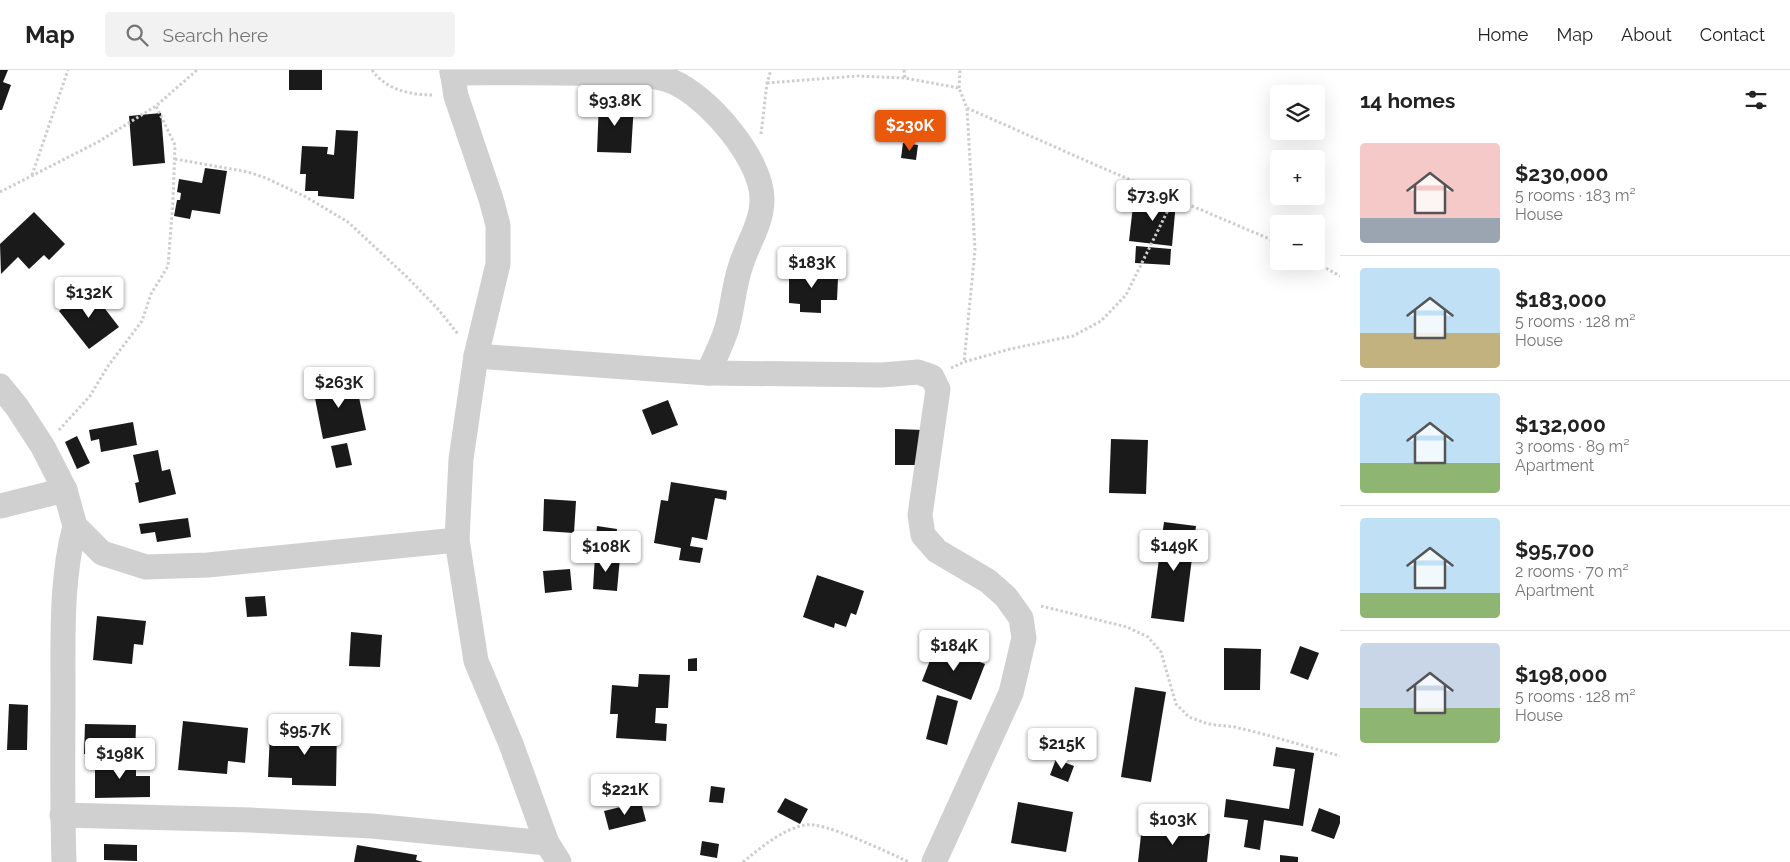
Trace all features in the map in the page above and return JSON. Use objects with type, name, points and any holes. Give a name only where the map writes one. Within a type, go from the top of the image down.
[{"type":"street","points":[[62,815],[250,820],[372,826],[553,852],[476,661],[457,540],[461,460],[476,356],[498,264],[498,225],[453,80],[560,72],[643,76],[671,81],[696,97],[722,119],[746,153],[756,174],[762,199],[760,214],[740,267],[728,326],[708,373]]},
{"type":"street","points":[[476,356],[708,373],[882,375],[918,372],[932,377],[938,389],[920,515],[923,535],[937,552],[988,581],[1006,597],[1022,618],[1024,638],[1012,693],[934,862]]},
{"type":"street","points":[[0,386],[17,407],[43,447],[65,490],[76,526],[102,553],[146,567],[208,565],[457,540]]},
{"type":"street","points":[[0,506],[65,490]]},
{"type":"street","points":[[64,862],[62,815],[63,608],[68,552],[76,526]]},
{"type":"path","points":[[32,176],[68,70]]},
{"type":"path","points":[[0,192],[98,142],[156,106],[197,70]]},
{"type":"path","points":[[372,70],[394,89],[414,95],[453,80]]},
{"type":"path","points":[[760,137],[767,83],[771,70]]},
{"type":"path","points":[[904,70],[905,78]]},
{"type":"path","points":[[960,70],[959,88],[967,108],[975,250],[964,362]]},
{"type":"path","points":[[767,83],[857,76],[905,78],[959,88]]},
{"type":"path","points":[[43,447],[90,396],[108,366],[142,321],[151,294],[168,266],[175,159],[174,145],[156,106]]},
{"type":"path","points":[[967,108],[1270,239]]},
{"type":"path","points":[[175,159],[248,172],[266,178],[306,197],[348,222],[380,250],[438,309],[476,356]]},
{"type":"path","points":[[932,377],[964,362],[1010,349],[1073,336],[1101,321],[1126,295],[1174,198]]},
{"type":"path","points":[[1325,268],[1340,276]]},
{"type":"path","points":[[1006,597],[1127,627],[1148,637],[1161,652],[1176,704],[1189,718],[1208,724],[1235,727],[1267,735],[1340,756]]},
{"type":"path","points":[[743,862],[772,840],[789,830],[807,824],[835,830],[909,862]]},
{"type":"building","points":[[0,70],[8,70],[3,82],[11,85],[2,110],[0,110]]},
{"type":"building","points":[[289,70],[322,70],[322,90],[289,90]]},
{"type":"building","points":[[599,102],[634,103],[631,153],[597,152]]},
{"type":"building","points":[[161,113],[165,163],[133,166],[129,116]]},
{"type":"building","points":[[336,130],[358,131],[354,199],[318,196],[318,191],[305,191],[306,174],[300,174],[302,146],[328,147],[327,154],[334,155]]},
{"type":"building","points":[[903,143],[918,145],[916,160],[901,158]]},
{"type":"building","points":[[205,168],[227,171],[220,214],[192,210],[190,219],[174,216],[177,200],[180,200],[181,193],[177,192],[179,179],[202,183]]},
{"type":"building","points":[[1134,197],[1176,202],[1172,246],[1129,241]]},
{"type":"building","points":[[34,212],[65,244],[49,260],[44,255],[29,269],[18,257],[1,274],[0,244]]},
{"type":"building","points":[[1136,246],[1171,249],[1170,265],[1135,263]]},
{"type":"building","points":[[796,269],[825,269],[825,277],[838,278],[837,300],[821,300],[821,313],[800,312],[800,304],[789,303],[789,277],[796,277]]},
{"type":"building","points":[[89,288],[119,327],[89,349],[59,311]]},
{"type":"building","points":[[355,379],[366,430],[323,439],[313,388]]},
{"type":"building","points":[[668,400],[678,425],[652,435],[642,410]]},
{"type":"building","points":[[133,422],[137,445],[101,452],[99,439],[91,441],[89,430]]},
{"type":"building","points":[[895,429],[924,430],[923,465],[895,465]]},
{"type":"building","points":[[77,436],[90,463],[77,469],[65,442]]},
{"type":"building","points":[[1111,439],[1148,440],[1146,494],[1109,493]]},
{"type":"building","points":[[347,443],[352,465],[336,468],[331,446]]},
{"type":"building","points":[[158,450],[162,471],[170,469],[176,494],[139,503],[135,483],[139,482],[133,455]]},
{"type":"building","points":[[671,482],[727,491],[726,500],[715,498],[707,540],[692,537],[690,546],[703,548],[700,563],[679,560],[681,548],[654,543],[661,500],[668,501]]},
{"type":"building","points":[[544,499],[576,501],[574,533],[543,531]]},
{"type":"building","points":[[188,518],[191,537],[157,542],[155,532],[141,534],[139,524]]},
{"type":"building","points":[[1164,522],[1196,526],[1184,622],[1151,618]]},
{"type":"building","points":[[597,526],[617,529],[616,540],[610,540],[609,548],[595,547]]},
{"type":"building","points":[[595,555],[620,557],[617,591],[593,589]]},
{"type":"building","points":[[570,569],[572,590],[545,593],[543,571]]},
{"type":"building","points":[[817,575],[864,591],[856,615],[851,613],[846,627],[835,623],[834,628],[803,617]]},
{"type":"building","points":[[265,596],[267,616],[247,617],[245,597]]},
{"type":"building","points":[[97,616],[146,621],[143,645],[134,644],[132,664],[93,660]]},
{"type":"building","points":[[351,632],[382,635],[380,667],[349,666]]},
{"type":"building","points":[[936,645],[985,664],[971,700],[922,681]]},
{"type":"building","points":[[1300,646],[1319,653],[1308,680],[1290,673]]},
{"type":"building","points":[[1224,648],[1261,649],[1260,690],[1224,690]]},
{"type":"building","points":[[697,658],[697,671],[688,671],[688,659]]},
{"type":"building","points":[[639,674],[670,675],[668,708],[656,708],[655,723],[667,724],[666,741],[616,738],[618,714],[610,714],[612,685],[638,687]]},
{"type":"building","points":[[1135,687],[1166,692],[1151,782],[1121,777]]},
{"type":"building","points":[[937,695],[958,701],[947,745],[926,739]]},
{"type":"building","points":[[9,704],[28,705],[27,750],[7,750]]},
{"type":"building","points":[[183,721],[248,728],[245,763],[228,761],[227,774],[178,770]]},
{"type":"building","points":[[85,724],[136,725],[135,755],[84,754]]},
{"type":"building","points":[[293,727],[337,729],[336,786],[292,785],[292,778],[268,777],[270,733],[293,734]]},
{"type":"building","points":[[1276,747],[1314,753],[1303,826],[1264,820],[1260,850],[1244,847],[1248,820],[1224,817],[1226,799],[1289,809],[1295,769],[1273,766]]},
{"type":"building","points":[[136,759],[136,776],[150,776],[150,797],[95,798],[95,760]]},
{"type":"building","points":[[1056,759],[1074,766],[1068,782],[1050,775]]},
{"type":"building","points":[[711,786],[725,788],[723,803],[709,802]]},
{"type":"building","points":[[785,798],[808,809],[800,824],[777,812]]},
{"type":"building","points":[[641,802],[646,821],[609,830],[604,811]]},
{"type":"building","points":[[1018,802],[1073,812],[1066,852],[1011,843]]},
{"type":"building","points":[[1319,808],[1340,816],[1340,823],[1334,839],[1311,831]]},
{"type":"building","points":[[1142,826],[1210,834],[1207,862],[1138,862]]},
{"type":"building","points":[[702,841],[719,844],[717,858],[700,855]]},
{"type":"building","points":[[104,844],[137,845],[137,861],[104,860]]},
{"type":"building","points":[[357,845],[417,855],[416,860],[423,862],[354,862]]},
{"type":"building","points":[[1280,855],[1298,857],[1298,862],[1280,862]]}]
